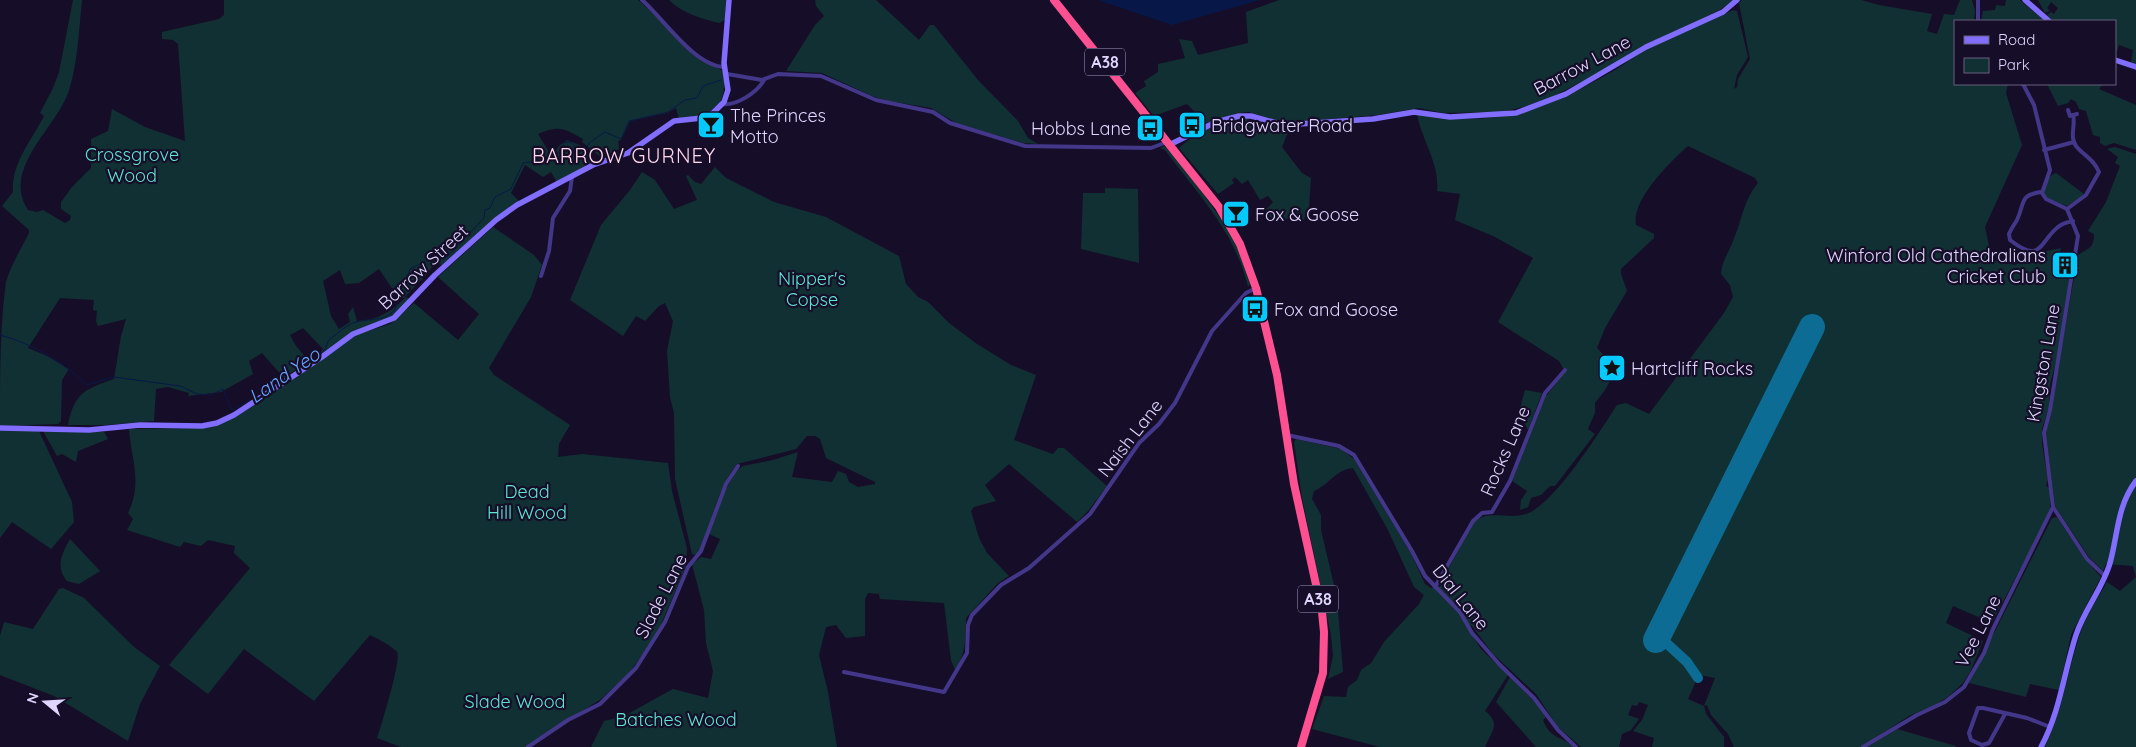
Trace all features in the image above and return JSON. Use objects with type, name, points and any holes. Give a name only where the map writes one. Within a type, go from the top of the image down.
[{"type":"highway","name":"A38","points":[[1054,0],[1231,226],[1245,254],[1256,288],[1277,375],[1294,484],[1324,632],[1323,673],[1301,747]]},
{"type":"main road","points":[[722,104],[727,95],[725,67],[729,0]]},
{"type":"main road","name":"Barrow Lane","points":[[1168,144],[1216,122],[1239,116],[1251,116],[1284,125],[1373,119],[1414,112],[1450,117],[1493,116],[1523,111],[1566,94],[1646,47],[1722,12],[1737,0]]},
{"type":"main road","points":[[2025,0],[2048,20]]},
{"type":"main road","points":[[2116,60],[2136,67]]},
{"type":"main road","name":"Barrow Street","points":[[0,428],[100,430],[140,425],[202,426],[225,420],[314,363],[353,334],[394,318],[427,282],[496,220],[532,196],[593,165],[628,153],[674,121],[705,117],[722,104]]},
{"type":"main road","points":[[2041,747],[2050,727],[2076,635],[2087,607],[2105,576],[2112,554],[2119,515],[2126,496],[2136,481]]},
{"type":"street","points":[[642,0],[663,19],[692,53],[725,67]]},
{"type":"street","points":[[1978,0],[1980,8],[1978,20]]},
{"type":"street","points":[[727,74],[764,80]]},
{"type":"street","points":[[722,104],[735,104],[758,87],[764,80],[778,74],[820,76],[876,100],[923,108],[950,123],[1025,146],[1151,148],[1168,144]]},
{"type":"street","points":[[2023,85],[2034,105],[2050,174],[2041,192]]},
{"type":"street","points":[[2041,192],[2046,199],[2067,209],[2086,195],[2100,172],[2088,154],[2074,142],[2072,130],[2077,124],[2075,115],[2070,116],[2068,110]]},
{"type":"street","points":[[2044,150],[2074,142]]},
{"type":"street","points":[[541,276],[549,251],[553,218],[570,191],[572,177]]},
{"type":"street","points":[[2041,192],[2031,193],[2024,200],[2018,218],[2009,234],[2010,240],[2028,250],[2038,250],[2044,246],[2057,227],[2073,222]]},
{"type":"street","name":"Kingston Lane","points":[[2053,507],[2044,433],[2078,236],[2067,209]]},
{"type":"street","name":"Naish Lane","points":[[844,672],[944,692],[967,653],[969,619],[1001,585],[1029,568],[1090,514],[1139,443],[1159,424],[1175,403],[1212,331],[1246,293],[1256,288]]},
{"type":"street","name":"Rocks Lane","points":[[1436,587],[1473,520],[1482,512],[1492,512],[1510,481],[1546,394],[1565,370]]},
{"type":"street","name":"Dial Lane","points":[[1287,435],[1339,446],[1354,455],[1408,543],[1425,576],[1460,612],[1472,633],[1499,664],[1534,698],[1558,730],[1576,747]]},
{"type":"street","name":"Slade Lane","points":[[528,747],[568,720],[600,704],[636,668],[665,622],[688,567],[701,551],[726,484],[738,466]]},
{"type":"street","points":[[2053,507],[2087,558],[2105,576]]},
{"type":"street","name":"Vee Lane","points":[[1863,747],[1917,715],[1945,702],[1964,687],[1974,673],[1993,629],[2053,507]]},
{"type":"street","points":[[2050,515],[2058,515]]},
{"type":"street","points":[[2004,714],[1989,743],[1982,745],[1970,740],[1969,733],[1978,708],[2004,714],[2050,727]]},
{"type":"green space","name":"Crossgrove Wood","points":[[73,0],[82,0],[77,55],[70,87],[64,102],[26,162],[21,178],[21,194],[28,210],[37,212],[43,210],[65,223],[70,220],[71,216],[61,209],[61,202],[72,187],[91,168],[91,139],[108,131],[112,109],[145,127],[185,141],[178,44],[173,40],[162,39],[162,32],[219,19],[224,15],[224,0],[638,0],[665,24],[692,54],[723,71],[723,95],[717,107],[703,115],[679,119],[676,108],[667,113],[630,121],[621,140],[618,141],[619,149],[614,151],[617,155],[603,159],[582,142],[583,139],[566,130],[551,129],[538,134],[552,157],[559,146],[567,140],[587,149],[593,160],[570,176],[556,181],[551,172],[543,177],[525,165],[511,193],[519,201],[442,265],[434,263],[428,273],[404,298],[398,297],[379,269],[359,283],[345,284],[340,270],[323,281],[331,316],[339,329],[350,322],[348,314],[353,307],[357,321],[365,320],[384,314],[406,297],[409,299],[392,317],[354,331],[320,356],[319,354],[323,349],[303,328],[290,335],[296,346],[309,361],[284,378],[262,353],[249,361],[253,374],[221,392],[188,396],[189,393],[168,387],[156,389],[154,421],[106,425],[68,425],[74,406],[82,394],[95,386],[114,379],[121,336],[126,319],[98,326],[96,321],[97,311],[93,310],[94,300],[60,298],[28,348],[47,356],[69,369],[62,380],[61,421],[58,424],[0,426],[1,334],[6,282],[13,263],[29,233],[29,230],[2,206],[13,192],[13,181],[19,162],[44,116],[40,113],[59,72]]},
{"type":"green space","points":[[669,0],[726,0],[725,20],[719,23],[699,17],[680,9]]},
{"type":"green space","points":[[815,0],[876,0],[919,40],[930,25],[934,25],[978,80],[1018,121],[1028,138],[1038,144],[1023,143],[956,123],[931,108],[889,101],[872,96],[822,73],[786,71],[815,25],[824,16],[816,6]]},
{"type":"green space","points":[[1279,0],[1733,0],[1720,10],[1641,47],[1601,72],[1546,100],[1501,112],[1443,113],[1419,108],[1378,115],[1281,122],[1249,112],[1238,113],[1206,123],[1187,104],[1154,116],[1135,93],[1146,86],[1144,81],[1158,72],[1158,64],[1185,58],[1179,39],[1192,41],[1198,55],[1248,43],[1246,12]]},
{"type":"green space","points":[[1742,0],[1861,0],[1932,14],[1927,31],[1937,34],[1944,14],[1954,15],[1960,0],[1972,0],[1975,11],[1974,20],[1954,20],[1954,85],[2008,85],[2006,93],[2022,145],[1985,227],[1992,260],[2015,265],[2019,263],[2041,263],[2042,252],[2061,248],[2057,270],[2064,274],[2071,274],[2057,359],[2050,384],[2049,407],[2042,429],[2042,444],[2048,479],[2046,486],[2050,488],[2050,512],[1992,623],[1953,606],[1946,623],[1983,641],[1970,672],[1963,683],[1937,704],[1909,716],[1861,747],[1734,747],[1728,734],[1711,715],[1707,705],[1704,706],[1706,714],[1724,737],[1724,747],[1652,747],[1654,738],[1633,731],[1642,720],[1648,705],[1639,702],[1637,706],[1632,705],[1628,715],[1639,719],[1631,730],[1622,734],[1619,747],[1581,747],[1558,727],[1536,694],[1493,654],[1472,626],[1464,623],[1481,649],[1508,675],[1485,711],[1493,719],[1494,728],[1485,747],[1380,747],[1312,729],[1324,696],[1346,697],[1348,687],[1357,680],[1361,670],[1371,663],[1384,642],[1419,604],[1424,595],[1414,587],[1388,530],[1353,468],[1341,472],[1314,491],[1312,499],[1321,515],[1321,530],[1337,598],[1343,672],[1328,679],[1333,656],[1331,635],[1302,498],[1294,442],[1296,439],[1341,449],[1354,459],[1411,553],[1425,584],[1431,588],[1442,586],[1440,584],[1474,522],[1480,518],[1492,515],[1519,516],[1537,508],[1550,497],[1576,466],[1617,405],[1626,403],[1649,414],[1724,313],[1733,297],[1730,285],[1721,274],[1722,269],[1746,204],[1758,183],[1755,178],[1688,146],[1653,182],[1639,204],[1636,225],[1654,234],[1654,238],[1621,269],[1627,291],[1605,328],[1597,348],[1617,369],[1595,403],[1595,413],[1588,429],[1595,434],[1555,486],[1550,486],[1541,495],[1531,498],[1528,507],[1520,510],[1521,500],[1527,491],[1512,481],[1546,396],[1565,372],[1559,361],[1498,322],[1533,258],[1495,237],[1455,220],[1460,194],[1437,191],[1436,171],[1417,114],[1473,119],[1497,117],[1543,105],[1590,84],[1619,68],[1647,49],[1733,10],[1737,11],[1748,57],[1737,75],[1734,89],[1737,87],[1738,79],[1750,59],[1739,3]],"holes":[[[1810,326],[1814,326],[1666,628],[1665,636],[1700,675],[1715,678],[1704,706],[1688,699],[1696,681],[1679,657],[1670,648],[1655,639],[1655,636]]]},
{"type":"green space","points":[[2006,0],[2020,0],[2044,20],[1981,20],[1983,11],[1995,10],[1996,5],[2005,6]]},
{"type":"green space","points":[[2038,0],[2136,0],[2136,64],[2131,62],[2133,50],[2119,45],[2116,53],[2116,20],[2052,20],[2047,15],[2051,12],[2054,14],[2058,8],[2051,2],[2047,8],[2050,11],[2045,13]]},
{"type":"green space","points":[[2048,85],[2102,85],[2099,89],[2136,105],[2136,150],[2114,143],[2105,146],[2100,143],[2100,137],[2093,135],[2086,111],[2079,109],[2076,102],[2071,99],[2068,103],[2058,106]]},
{"type":"green space","points":[[1243,118],[1276,126],[1290,127],[1282,147],[1302,173],[1311,178],[1309,207],[1304,220],[1271,218],[1264,212],[1273,202],[1268,196],[1260,200],[1248,180],[1242,184],[1235,177],[1232,180],[1234,183],[1218,194],[1179,148],[1209,128]]},
{"type":"green space","points":[[1164,146],[1189,175],[1230,233],[1244,262],[1250,284],[1248,287],[1242,267],[1225,231],[1165,150],[1160,148]]},
{"type":"green space","points":[[2115,147],[2136,154],[2136,577],[2133,566],[2106,564],[2103,571],[2088,556],[2055,506],[2046,435],[2078,255],[2090,248],[2093,243],[2094,234],[2088,231],[2106,202],[2120,166],[2115,163],[2118,157],[2107,149]]},
{"type":"green space","points":[[715,167],[726,178],[774,202],[826,217],[899,256],[906,284],[918,297],[928,302],[949,323],[977,344],[1011,365],[1036,375],[1014,440],[1053,454],[1058,448],[1064,448],[1107,486],[1077,522],[1009,464],[985,485],[996,501],[974,507],[971,511],[979,538],[987,553],[1009,576],[998,583],[966,618],[963,652],[955,670],[951,660],[944,603],[880,599],[879,594],[868,593],[865,599],[865,636],[846,638],[836,625],[826,627],[819,655],[828,692],[837,747],[591,747],[604,721],[624,716],[673,689],[708,698],[713,671],[706,643],[704,610],[692,564],[701,557],[711,559],[720,539],[709,534],[723,494],[737,470],[743,466],[773,460],[798,452],[792,477],[832,482],[838,471],[846,474],[849,482],[858,487],[875,484],[875,482],[826,458],[820,439],[815,436],[807,436],[796,449],[737,464],[730,473],[720,495],[700,551],[695,555],[692,554],[675,479],[674,413],[670,397],[667,351],[673,321],[665,303],[659,306],[645,321],[636,316],[623,336],[570,300],[601,225],[630,190],[642,172],[655,180],[674,209],[697,200],[686,176],[688,175],[695,182],[701,184]]},
{"type":"green space","points":[[2056,173],[2084,194],[2083,196],[2067,206],[2049,199],[2043,189],[2051,176]]},
{"type":"green space","points":[[1105,188],[1138,189],[1139,263],[1081,249],[1083,193],[1105,193]]},
{"type":"green space","points":[[493,227],[534,255],[542,265],[531,297],[489,368],[494,375],[570,425],[559,444],[558,457],[582,454],[668,463],[672,491],[687,548],[686,566],[660,627],[646,650],[628,674],[601,699],[526,747],[401,747],[377,738],[398,657],[397,652],[391,647],[370,635],[314,701],[244,649],[208,694],[169,665],[250,568],[234,553],[235,546],[208,540],[201,546],[184,542],[180,547],[127,530],[133,519],[128,513],[135,491],[135,471],[129,429],[201,428],[226,421],[261,401],[353,336],[390,324],[414,303],[458,340],[479,314],[438,277]]},
{"type":"green space","points":[[1525,390],[1542,393],[1528,430],[1519,412]]},
{"type":"green space","points":[[0,429],[39,431],[72,502],[74,522],[51,549],[12,522],[0,538]]},
{"type":"green space","points":[[43,431],[104,432],[108,439],[78,451],[76,462],[62,454],[57,456]]},
{"type":"green space","points":[[2057,517],[2084,558],[2101,577],[2071,635],[2059,690],[2030,684],[2026,697],[1969,683],[2052,518]]},
{"type":"green space","points":[[70,539],[100,571],[79,584],[67,581],[61,570],[62,555]]},
{"type":"green space","points":[[2136,577],[2136,747],[2045,747],[2060,707],[2084,622],[2107,582],[2120,591]]},
{"type":"green space","points":[[63,588],[84,598],[134,647],[160,666],[140,704],[128,741],[54,696],[0,675],[0,636],[4,622],[33,629],[59,589]]},
{"type":"green space","points":[[1510,677],[1536,703],[1546,717],[1543,720],[1546,727],[1553,735],[1573,747],[1536,747],[1496,702]]},
{"type":"green space","points":[[1897,729],[1956,746],[1867,747]]},
{"type":"water","points":[[1098,0],[1260,0],[1172,25]]},
{"type":"waterway","name":"Land Yeo","points":[[313,360],[325,349],[329,340],[347,326],[359,321],[378,319],[390,315],[397,304],[391,294],[392,290],[405,282],[410,269],[430,259],[432,251],[447,257],[484,218],[485,210],[490,208],[495,197],[511,189],[523,163],[554,159],[565,142],[570,142],[576,147],[586,150],[589,143],[605,132],[621,139],[629,121],[668,112],[685,100],[697,98],[703,86],[721,80]]},
{"type":"waterway","name":"Land Yeo","points":[[0,335],[24,343],[47,355],[87,385],[114,377],[180,386],[197,394],[211,395],[223,389],[232,410],[251,400]]},
{"type":"taxiway","points":[[1661,631],[1663,640],[1687,662],[1698,678]]},
{"type":"runway","points":[[1656,640],[1812,327]]},
{"type":"place","name":"The Princes Motto","points":[[711,125]]},
{"type":"place","name":"Bridgwater Road","points":[[1192,125]]},
{"type":"place","name":"Hobbs Lane","points":[[1150,128]]},
{"type":"place","name":"Fox & Goose","points":[[1236,214]]},
{"type":"place","name":"Winford Old Cathedralians Cricket Club","points":[[2065,265]]},
{"type":"place","name":"Fox and Goose","points":[[1255,309]]},
{"type":"place","name":"Hartcliff Rocks","points":[[1612,368]]},
{"type":"district","name":"BARROW GURNEY","points":[[624,155]]},
{"type":"park label","name":"Nipper's Copse","points":[[812,288]]},
{"type":"park label","name":"Dead Hill Wood","points":[[527,501]]},
{"type":"park label","name":"Slade Wood","points":[[515,701]]},
{"type":"park label","name":"Batches Wood","points":[[676,719]]}]
